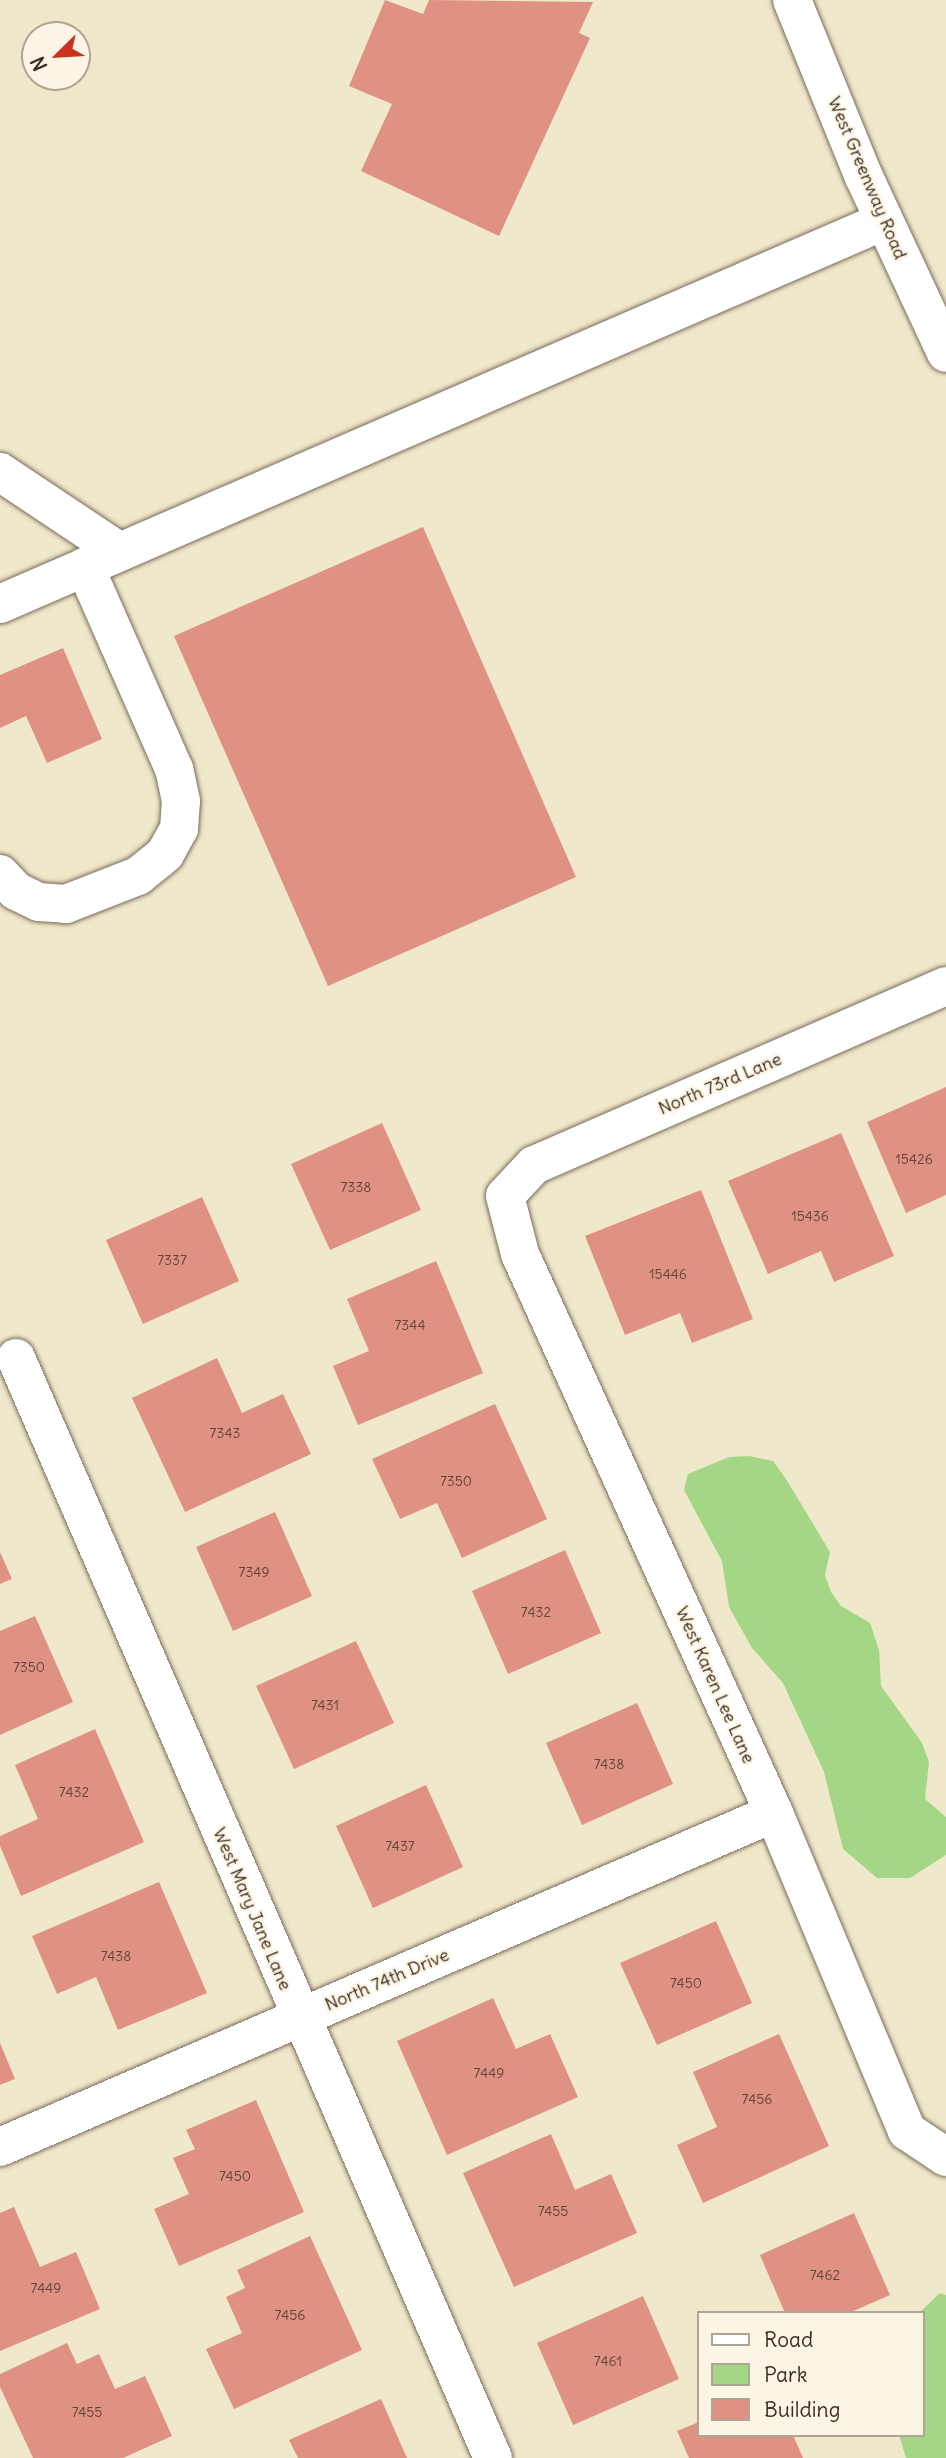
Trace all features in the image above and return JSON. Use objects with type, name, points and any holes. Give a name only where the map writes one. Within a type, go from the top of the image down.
[{"type":"street","name":"West Greenway Road","points":[[792,0],[884,221],[946,354]]},
{"type":"street","points":[[0,604],[884,221]]},
{"type":"street","points":[[0,472],[120,552]]},
{"type":"street","points":[[0,874],[16,891],[39,902],[75,902],[138,876],[165,854],[179,829],[181,801],[174,769],[85,566]]},
{"type":"street","name":"North 73rd Lane","points":[[505,1196],[534,1165],[946,986]]},
{"type":"street","name":"West Karen Lee Lane","points":[[505,1196],[520,1254],[774,1813],[907,2131],[946,2157]]},
{"type":"street","name":"West Mary Jane Lane","points":[[16,1358],[299,2018],[493,2458]]},
{"type":"street","name":"North 74th Drive","points":[[0,2147],[774,1813]]},
{"type":"green space","points":[[749,1456],[773,1461],[786,1479],[830,1552],[825,1575],[831,1592],[841,1606],[870,1623],[879,1650],[881,1686],[922,1743],[929,1762],[925,1799],[946,1817],[946,1855],[910,1878],[877,1878],[843,1849],[824,1772],[783,1683],[752,1648],[729,1607],[722,1561],[684,1490],[688,1474],[729,1457]]},
{"type":"green space","points":[[940,2293],[946,2295],[946,2458],[906,2458],[900,2437],[925,2437],[925,2311],[921,2311]]},
{"type":"building","points":[[385,0],[423,14],[429,0],[593,2],[579,33],[590,38],[499,236],[361,171],[392,104],[349,86]]},
{"type":"building","points":[[423,527],[576,877],[328,986],[174,636]]},
{"type":"building","points":[[63,648],[102,739],[47,763],[26,716],[0,728],[0,675]]},
{"type":"building","points":[[946,1087],[946,1195],[906,1213],[867,1122]]},
{"type":"building","points":[[382,1123],[421,1210],[330,1250],[291,1164]]},
{"type":"building","points":[[841,1133],[894,1256],[834,1282],[821,1251],[768,1274],[728,1181]]},
{"type":"building","points":[[701,1190],[753,1319],[692,1343],[680,1313],[625,1335],[585,1236]]},
{"type":"building","points":[[202,1197],[239,1281],[143,1324],[106,1240]]},
{"type":"building","points":[[436,1261],[483,1373],[358,1425],[333,1366],[369,1351],[347,1299]]},
{"type":"building","points":[[217,1358],[242,1413],[283,1394],[311,1454],[185,1512],[132,1398]]},
{"type":"building","points":[[495,1404],[547,1519],[462,1558],[437,1503],[400,1519],[372,1459]]},
{"type":"building","points":[[275,1512],[312,1596],[233,1631],[196,1547]]},
{"type":"building","points":[[565,1550],[601,1633],[508,1674],[472,1591]]},
{"type":"building","points":[[0,1552],[12,1579],[0,1584]]},
{"type":"building","points":[[35,1616],[73,1702],[0,1735],[0,1631]]},
{"type":"building","points":[[356,1641],[394,1723],[294,1769],[256,1686]]},
{"type":"building","points":[[637,1703],[673,1784],[582,1825],[546,1743]]},
{"type":"building","points":[[95,1729],[144,1842],[21,1896],[0,1846],[0,1836],[38,1819],[15,1765]]},
{"type":"building","points":[[426,1785],[463,1867],[373,1908],[336,1826]]},
{"type":"building","points":[[159,1882],[207,1993],[118,2030],[96,1977],[57,1994],[32,1936]]},
{"type":"building","points":[[716,1921],[752,2003],[657,2045],[620,1963]]},
{"type":"building","points":[[493,1998],[516,2049],[550,2034],[578,2097],[447,2155],[397,2041]]},
{"type":"building","points":[[779,2034],[829,2146],[703,2203],[677,2145],[717,2127],[693,2072]]},
{"type":"building","points":[[0,2043],[15,2079],[0,2085]]},
{"type":"building","points":[[256,2100],[304,2212],[179,2266],[154,2209],[189,2194],[173,2158],[195,2149],[186,2130]]},
{"type":"building","points":[[551,2134],[575,2190],[611,2174],[637,2233],[514,2287],[463,2173]]},
{"type":"building","points":[[14,2207],[40,2267],[76,2252],[100,2309],[0,2351],[0,2213]]},
{"type":"building","points":[[854,2213],[890,2295],[854,2311],[784,2311],[760,2255]]},
{"type":"building","points":[[310,2236],[362,2350],[234,2409],[206,2349],[242,2333],[226,2297],[245,2288],[237,2270]]},
{"type":"building","points":[[643,2296],[679,2379],[573,2425],[537,2343]]},
{"type":"building","points":[[67,2343],[77,2364],[99,2354],[115,2389],[145,2376],[172,2436],[123,2458],[33,2458],[0,2387],[0,2374]]},
{"type":"building","points":[[381,2399],[407,2458],[298,2458],[289,2440]]},
{"type":"building","points":[[698,2422],[698,2437],[794,2437],[803,2458],[689,2458],[677,2431]]}]
